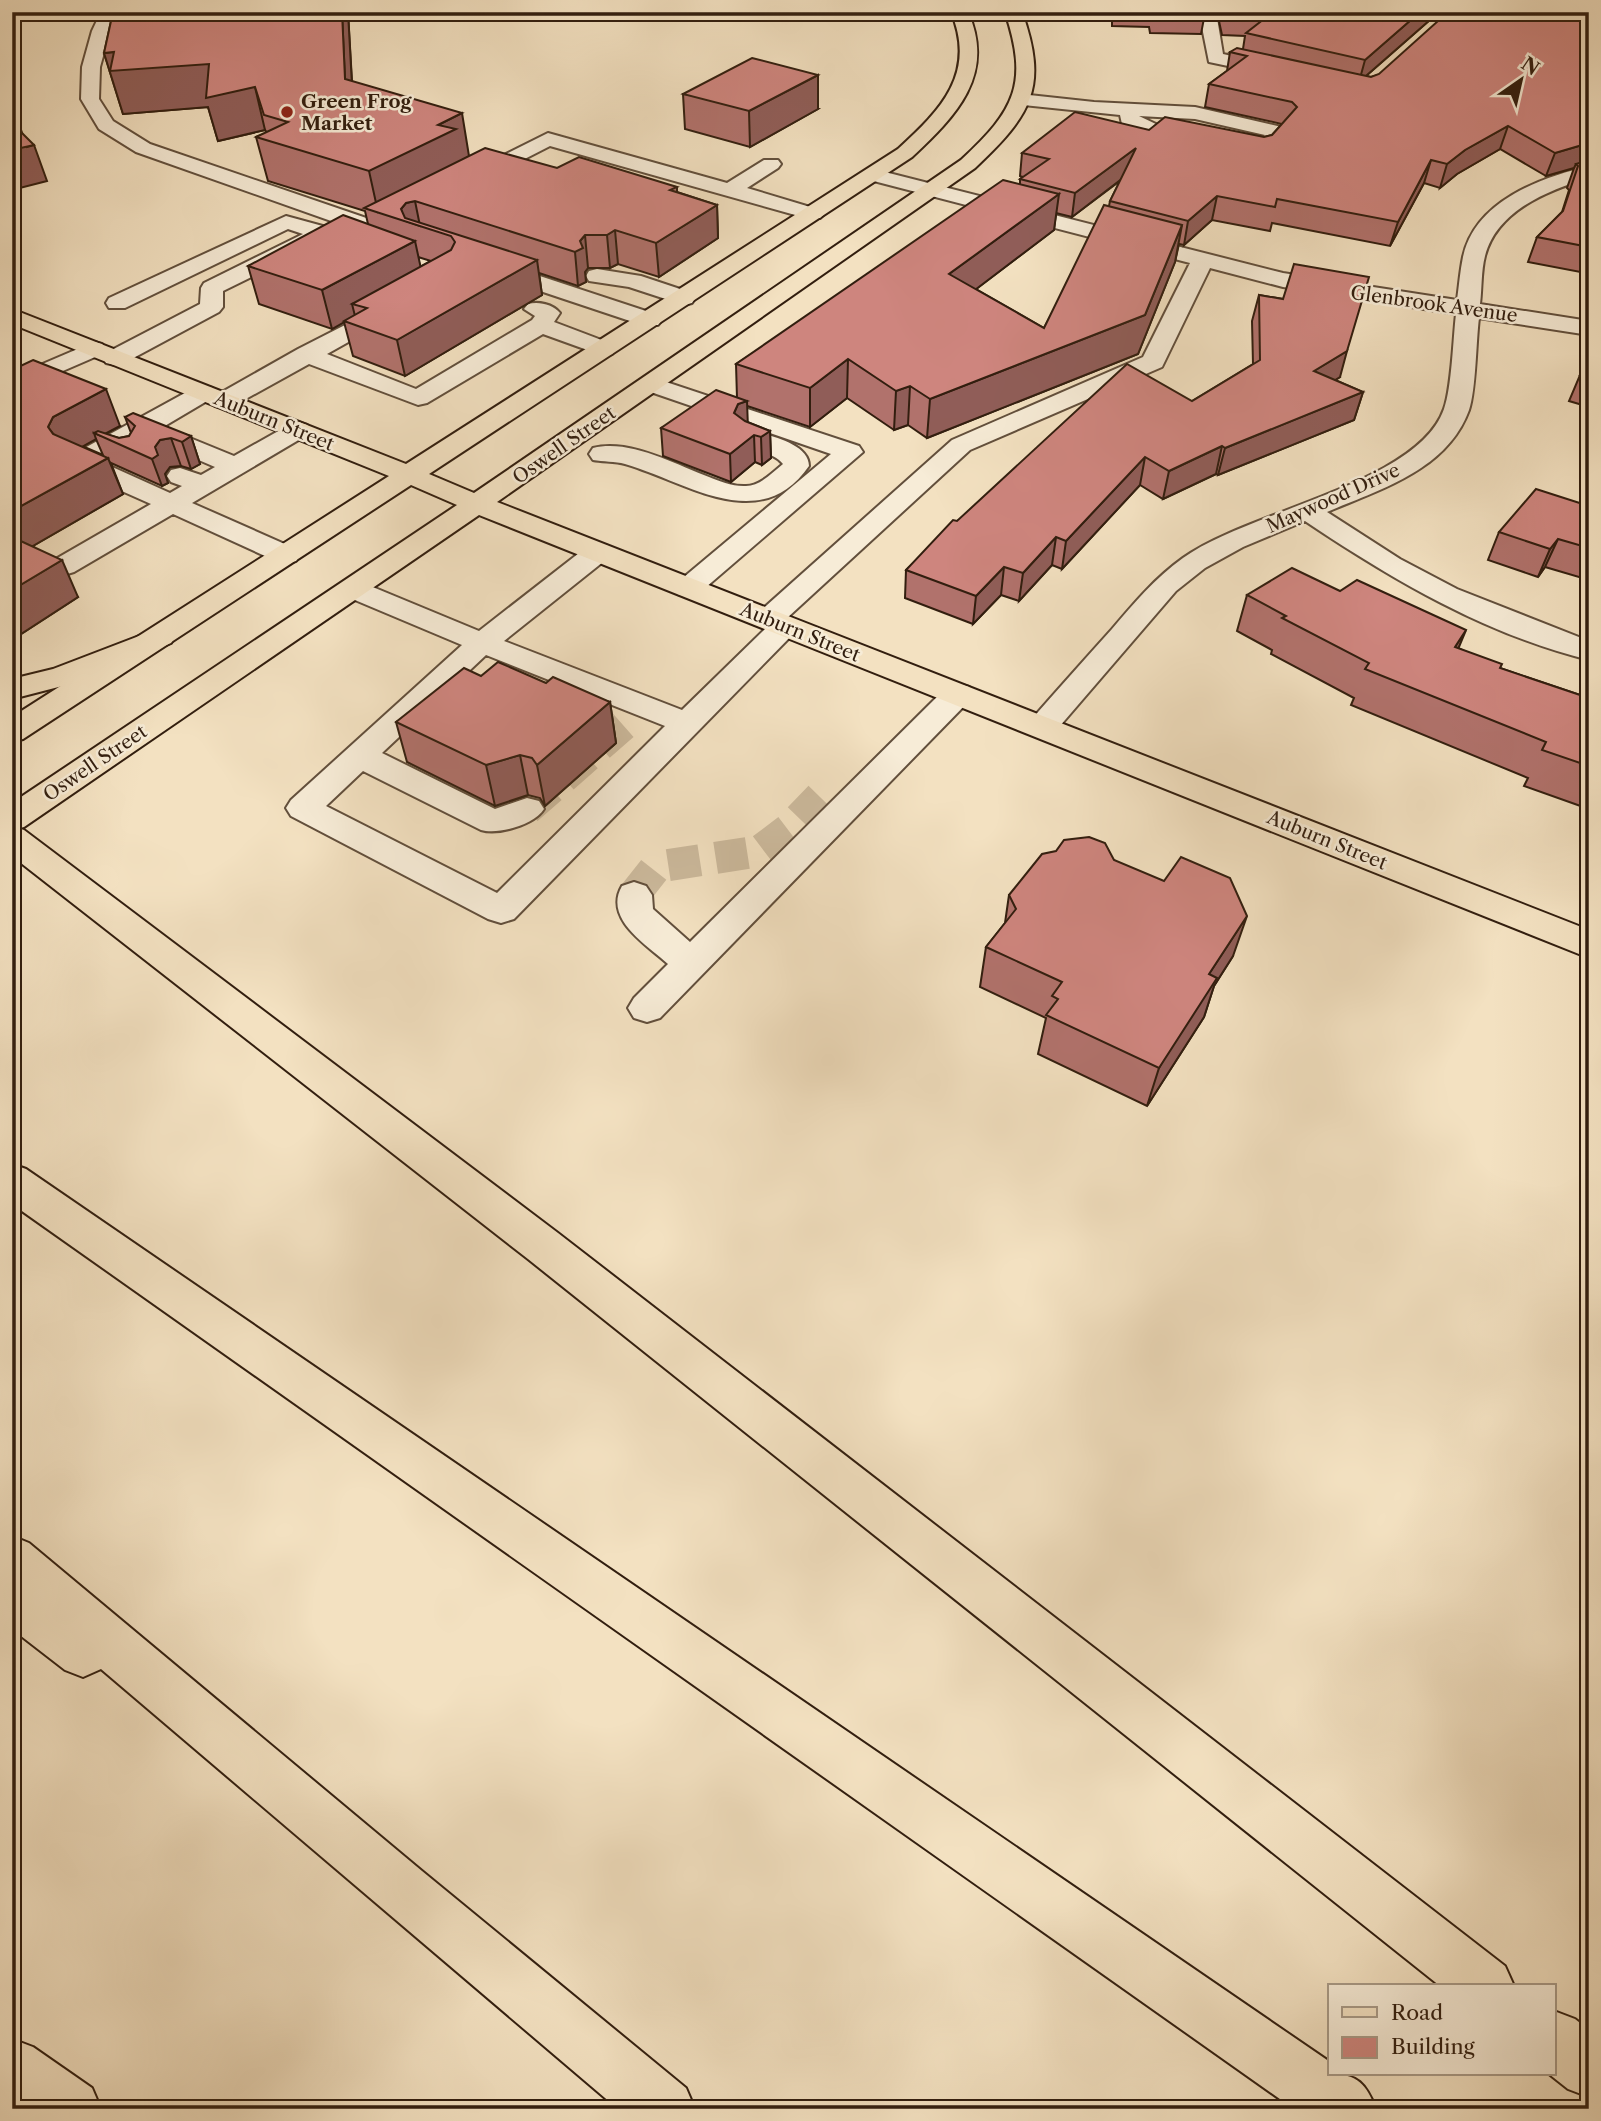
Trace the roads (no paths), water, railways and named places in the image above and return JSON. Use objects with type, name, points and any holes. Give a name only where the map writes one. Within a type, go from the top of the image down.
[{"type":"main road","points":[[12,732],[873,175],[928,133],[949,109],[963,85],[970,62],[970,40],[959,12]]},
{"type":"main road","name":"Oswell Street","points":[[12,819],[568,442],[968,164],[990,144],[1010,119],[1020,100],[1027,72],[1026,49],[1013,12]]},
{"type":"main road","name":"Auburn Street","points":[[12,316],[597,552],[1589,945]]},
{"type":"main road","points":[[12,689],[63,676],[160,637]]},
{"type":"main road","points":[[12,838],[543,1246],[1482,1984]]},
{"type":"main road","points":[[12,1181],[1346,2109]]},
{"type":"main road","points":[[12,1560],[402,1891],[666,2109]]},
{"type":"main road","points":[[12,1598],[402,1891]]},
{"type":"main road","points":[[1556,2042],[1589,2068]]},
{"type":"main road","points":[[12,2068],[71,2109]]},
{"type":"street","points":[[110,12],[91,67],[90,99],[106,125],[143,148],[374,240]]},
{"type":"street","points":[[1207,12],[1215,58],[1296,76]]},
{"type":"street","points":[[1020,100],[1195,113],[1279,132],[1259,152],[1152,130],[1129,120],[1129,110]]},
{"type":"street","points":[[453,189],[546,129],[730,190],[813,214]]},
{"type":"street","points":[[730,190],[771,164]]},
{"type":"street","name":"Maywood Drive","points":[[1042,727],[1166,585],[1195,562],[1233,541],[1390,476],[1420,457],[1443,435],[1457,408],[1474,255],[1486,230],[1503,211],[1527,195],[1561,180],[1589,172]]},
{"type":"street","name":"Glenbrook Avenue","points":[[873,175],[1202,261],[1363,295],[1589,328]]},
{"type":"street","points":[[374,240],[405,214]]},
{"type":"street","points":[[176,326],[117,303],[286,222],[322,233],[374,240],[402,238]]},
{"type":"street","points":[[12,386],[176,326],[211,307],[212,288],[322,233]]},
{"type":"street","points":[[467,260],[650,320]]},
{"type":"street","points":[[597,552],[482,643],[303,808],[501,910],[687,723],[777,622],[961,445],[1153,362],[1202,261]]},
{"type":"street","points":[[597,276],[633,281],[684,298]]},
{"type":"street","points":[[286,555],[79,462],[119,451],[142,427],[306,354],[411,298]]},
{"type":"street","points":[[306,354],[418,398],[531,331],[548,313],[511,299]]},
{"type":"street","points":[[489,326],[531,331],[604,349]]},
{"type":"street","points":[[352,330],[381,340]]},
{"type":"street","points":[[434,359],[464,370]]},
{"type":"street","points":[[651,384],[850,452],[688,587]]},
{"type":"street","points":[[602,454],[627,456],[714,488],[749,495],[760,493],[772,486],[796,466],[796,459],[783,450],[713,426],[704,413],[701,402]]},
{"type":"street","points":[[142,427],[236,466]]},
{"type":"street","points":[[64,566],[172,503],[191,481],[236,466],[298,430]]},
{"type":"street","points":[[568,442],[771,518]]},
{"type":"street","points":[[1308,511],[1401,572],[1462,603],[1523,629],[1589,651]]},
{"type":"street","points":[[352,589],[482,643],[634,715],[687,723]]},
{"type":"street","points":[[647,1008],[958,694]]},
{"type":"street","points":[[359,755],[493,822],[527,809]]},
{"type":"street","points":[[820,797],[874,779]]},
{"type":"street","points":[[634,895],[636,914],[691,963]]},
{"type":"tunnel","points":[[527,809],[623,725]]},
{"type":"tunnel","points":[[634,895],[656,867],[760,851],[789,829],[820,797]]},
{"type":"place","name":"Green Frog Market","points":[[287,112]]}]
